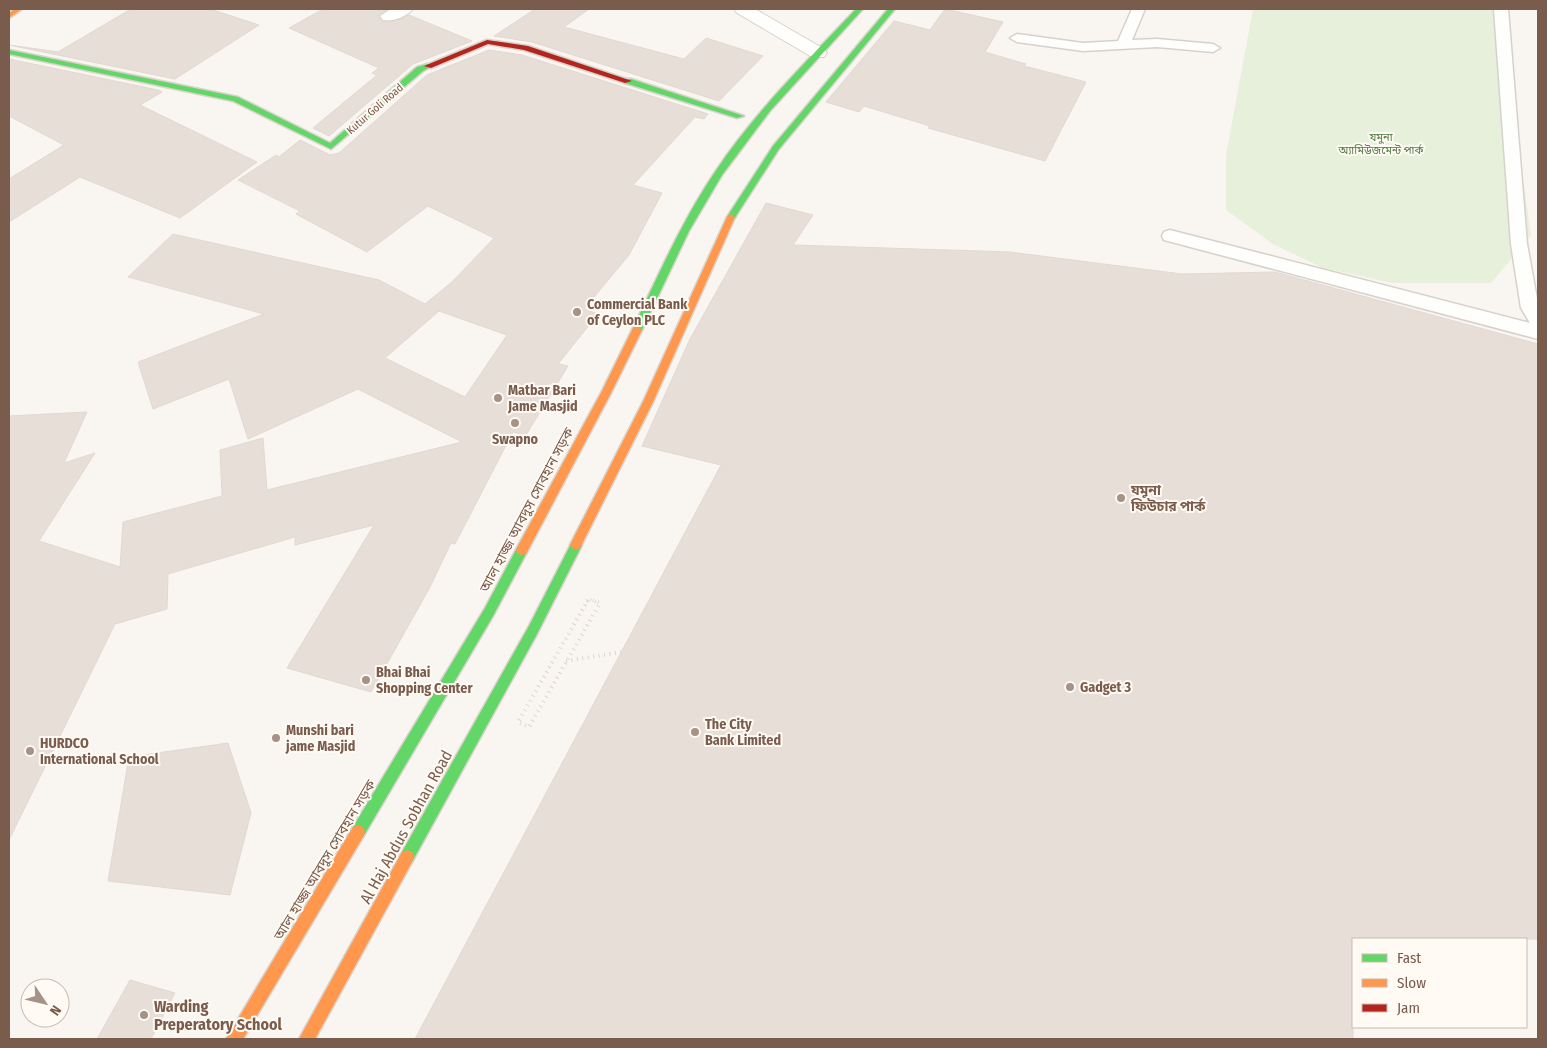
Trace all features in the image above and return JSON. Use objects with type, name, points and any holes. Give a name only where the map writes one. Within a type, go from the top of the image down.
[{"type":"street","points":[[9,16],[19,9]]},
{"type":"street","points":[[743,9],[818,53]]},
{"type":"street","name":"আল হাজ্জ আবদুস সোবহান সড়ক","points":[[234,1039],[489,612],[602,400],[686,229],[704,198],[739,145],[818,53],[860,9]]},
{"type":"street","name":"Al Haj Abdus Sobhan Road","points":[[307,1039],[533,630],[648,402],[733,212],[776,148],[892,9]]},
{"type":"street","name":"Kutur Goli Road","points":[[9,52],[235,100],[331,147],[420,69],[487,42],[525,48],[740,116]]},
{"type":"lane","points":[[1123,46],[1138,9]]},
{"type":"lane","points":[[1501,9],[1519,244],[1530,308],[1538,322]]},
{"type":"lane","points":[[1017,38],[1083,47],[1157,43],[1213,48]]},
{"type":"lane","points":[[1170,236],[1538,332]]},
{"type":"path","points":[[529,727],[565,661],[600,603],[589,599]]},
{"type":"path","points":[[565,661],[622,652]]},
{"type":"green space","name":"যমুনা অ্যামিউজমেন্ট পার্ক","points":[[1253,9],[1509,9],[1506,25],[1510,86],[1531,236],[1491,283],[1393,283],[1323,268],[1273,244],[1226,210],[1226,155]]},
{"type":"building","points":[[131,9],[210,9],[259,25],[175,79],[9,45],[58,52]]},
{"type":"building","points":[[323,9],[388,9],[378,16],[383,22],[396,21],[409,15],[472,41],[413,64],[329,136],[313,128],[377,75],[372,73],[379,68],[289,28]]},
{"type":"building","points":[[535,9],[589,9],[564,27],[684,59],[706,38],[763,56],[719,101],[532,42],[494,36]]},
{"type":"building","points":[[945,9],[1003,22],[985,52],[1026,64],[1024,66],[1086,82],[1045,161],[928,128],[930,126],[864,106],[859,112],[826,102],[894,21],[930,30]]},
{"type":"building","points":[[489,50],[522,55],[708,114],[704,119],[695,117],[633,185],[662,193],[629,255],[584,309],[598,314],[558,364],[568,366],[526,435],[513,432],[455,544],[451,543],[429,589],[371,692],[287,668],[374,525],[295,545],[295,537],[168,574],[167,609],[115,624],[9,840],[9,416],[87,412],[64,463],[95,453],[39,541],[120,567],[123,522],[222,496],[220,450],[263,438],[267,490],[462,442],[358,389],[248,439],[229,379],[153,409],[138,362],[264,314],[128,277],[173,234],[379,280],[425,304],[452,282],[494,238],[428,206],[367,252],[296,214],[300,211],[238,180],[276,155],[279,157],[300,140],[330,155],[339,153],[427,75]],"holes":[[[439,311],[507,335],[465,397],[385,358]]]},
{"type":"building","points":[[9,59],[158,90],[162,92],[140,105],[257,162],[180,218],[80,177],[9,222],[9,179],[64,145],[9,116]]},
{"type":"building","name":"যমুনা ফিউচার পার্ক","points":[[766,203],[813,215],[793,245],[1010,252],[1182,274],[1275,272],[1538,344],[1538,939],[1352,938],[1353,1039],[415,1039],[721,465],[642,446],[690,339]]},
{"type":"building","points":[[228,743],[251,813],[230,895],[108,881],[129,757]]},
{"type":"building","points":[[130,980],[175,993],[151,1039],[97,1039]]},
{"type":"traffic: fast","points":[[637,330],[685,231],[718,174],[768,109],[860,9]]},
{"type":"traffic: fast","points":[[731,217],[776,148],[892,9]]},
{"type":"traffic: fast","points":[[9,52],[235,99],[331,147],[420,69],[428,66]]},
{"type":"traffic: fast","points":[[628,81],[740,116]]},
{"type":"traffic: fast","points":[[407,857],[533,630],[576,545]]},
{"type":"traffic: fast","points":[[358,832],[489,612],[522,550]]},
{"type":"traffic: slow","points":[[9,16],[19,9]]},
{"type":"traffic: slow","points":[[576,545],[648,402],[731,217]]},
{"type":"traffic: slow","points":[[522,550],[607,391],[637,330]]},
{"type":"traffic: slow","points":[[234,1039],[358,832]]},
{"type":"traffic: slow","points":[[307,1039],[407,857]]},
{"type":"traffic: jam","points":[[428,66],[487,42],[525,48],[628,81]]},
{"type":"place","name":"Commercial Bank of Ceylon PLC","points":[[577,312]]},
{"type":"place","name":"Matbar Bari Jame Masjid","points":[[498,398]]},
{"type":"place","name":"Swapno","points":[[515,423]]},
{"type":"place","name":"যমুনা ফিউচার পার্ক","points":[[1121,498]]},
{"type":"place","name":"Bhai Bhai Shopping Center","points":[[366,680]]},
{"type":"place","name":"Gadget 3","points":[[1070,687]]},
{"type":"place","name":"The City Bank Limited","points":[[695,732]]},
{"type":"place","name":"Munshi bari jame Masjid","points":[[276,738]]},
{"type":"place","name":"HURDCO International School","points":[[30,751]]},
{"type":"place","name":"Warding Preperatory School","points":[[144,1015]]}]
